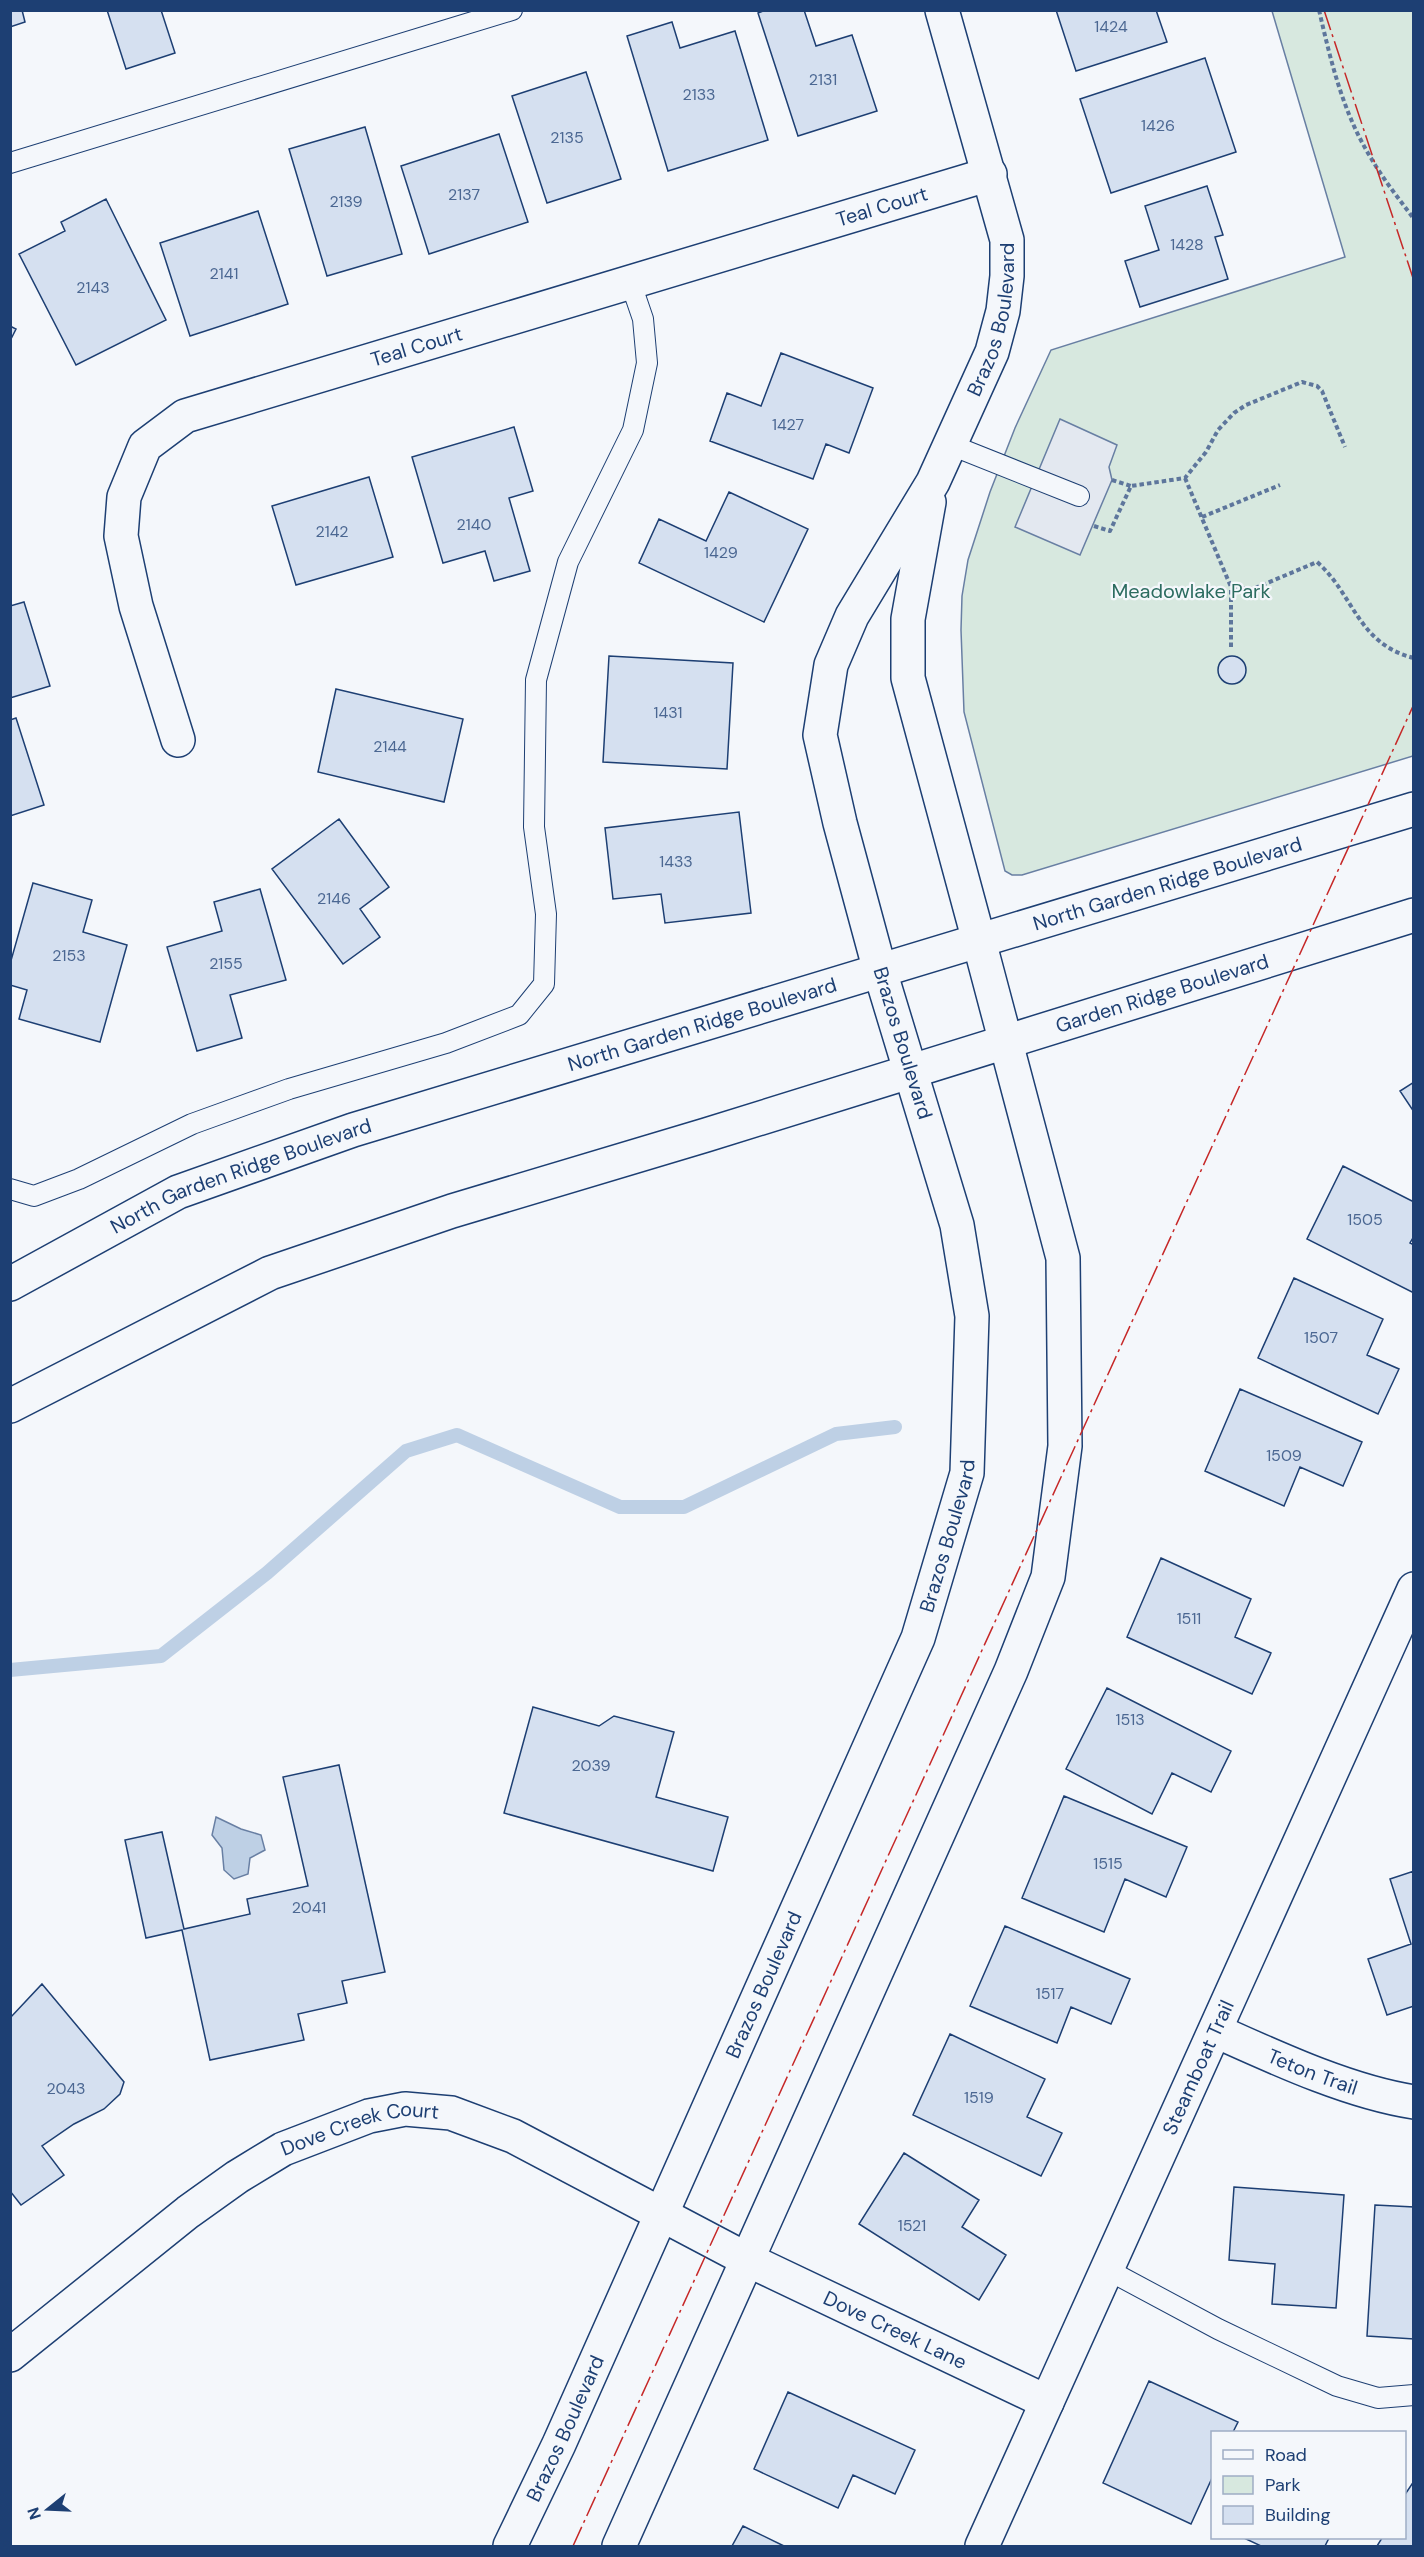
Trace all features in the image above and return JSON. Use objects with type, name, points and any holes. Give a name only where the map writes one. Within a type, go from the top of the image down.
[{"type":"main road","name":"Brazos Boulevard","points":[[510,2547],[559,2444],[918,1638],[967,1473],[972,1316],[957,1225],[880,971],[840,823],[820,735],[831,665],[852,616],[933,482],[992,352],[1003,311],[1007,276],[1007,240],[942,10]]},
{"type":"main road","name":"Teal Court","points":[[178,740],[136,606],[121,536],[124,497],[145,446],[185,416],[990,174]]},
{"type":"main road","name":"Brazos Boulevard","points":[[619,2547],[1006,1682],[1048,1577],[1065,1446],[1063,1258],[908,678],[908,619],[933,482]]},
{"type":"main road","name":"North Garden Ridge Boulevard","points":[[10,1284],[177,1192],[353,1130],[1413,809]]},
{"type":"main road","name":"Garden Ridge Boulevard","points":[[910,1070],[1413,915]]},
{"type":"main road","points":[[10,1406],[270,1273],[452,1211],[706,1135],[910,1070]]},
{"type":"main road","name":"Steamboat Trail","points":[[993,2543],[1047,2402],[1216,2031],[1413,1589]]},
{"type":"main road","name":"Teton Trail","points":[[1216,2031],[1285,2062],[1391,2098],[1413,2102]]},
{"type":"main road","name":"Dove Creek Court","points":[[10,2355],[188,2212],[283,2149],[369,2116],[405,2109],[452,2113],[513,2136],[746,2259]]},
{"type":"main road","name":"Dove Creek Lane","points":[[746,2259],[1047,2402]]},
{"type":"lane","points":[[10,163],[512,10]]},
{"type":"lane","points":[[10,1189],[34,1196],[79,1179],[192,1124],[289,1089],[446,1042],[519,1015],[544,984],[546,914],[534,827],[536,680],[568,562],[633,429],[646,363],[643,319],[630,281]]},
{"type":"lane","points":[[951,445],[1079,496]]},
{"type":"lane","points":[[1106,2269],[1218,2329],[1337,2386],[1378,2398],[1413,2395]]},
{"type":"path","points":[[1319,10],[1335,75],[1350,116],[1371,159],[1413,219]]},
{"type":"path","points":[[1112,480],[1131,486],[1185,478],[1206,452],[1218,430],[1234,413],[1246,405],[1302,382],[1317,386],[1322,391],[1345,447]]},
{"type":"path","points":[[1185,478],[1231,586],[1231,647]]},
{"type":"path","points":[[1202,517],[1280,485]]},
{"type":"path","points":[[1094,526],[1110,531],[1131,486]]},
{"type":"path","points":[[1231,586],[1253,589],[1317,562],[1340,586],[1353,613],[1367,632],[1391,648],[1413,658]]},
{"type":"green space","name":"Meadowlake Park","points":[[1272,11],[1413,11],[1413,756],[1022,875],[1012,875],[1005,871],[964,712],[962,596],[968,560],[990,492],[1015,428],[1051,350],[1345,257]]},
{"type":"shaded area","points":[[1060,419],[1117,445],[1109,467],[1112,480],[1080,555],[1015,527]]},
{"type":"water","points":[[216,1817],[241,1829],[261,1835],[265,1850],[250,1858],[248,1874],[234,1879],[224,1870],[222,1848],[212,1835]]},
{"type":"building","points":[[10,10],[22,10],[25,22],[10,27]]},
{"type":"building","points":[[107,10],[161,10],[175,53],[126,69]]},
{"type":"building","points":[[766,10],[804,10],[816,46],[852,35],[877,111],[798,136],[758,13]]},
{"type":"building","points":[[1056,10],[1156,10],[1167,42],[1076,71]]},
{"type":"building","points":[[672,22],[680,48],[735,31],[768,140],[668,171],[627,36]]},
{"type":"building","points":[[1205,58],[1236,152],[1111,193],[1080,99]]},
{"type":"building","points":[[586,72],[621,179],[547,203],[512,96]]},
{"type":"building","points":[[365,127],[402,254],[327,276],[289,149]]},
{"type":"building","points":[[499,134],[528,222],[429,254],[401,166]]},
{"type":"building","points":[[1207,186],[1223,235],[1215,237],[1228,279],[1140,307],[1125,261],[1159,250],[1145,206]]},
{"type":"building","points":[[106,199],[166,320],[76,365],[19,254],[65,231],[61,222]]},
{"type":"building","points":[[258,211],[288,304],[190,336],[160,243]]},
{"type":"building","points":[[10,326],[16,329],[10,341]]},
{"type":"building","points":[[781,353],[873,388],[849,453],[826,444],[813,479],[710,441],[727,393],[761,406]]},
{"type":"building","points":[[514,427],[533,491],[509,498],[530,571],[494,581],[485,551],[443,563],[412,457]]},
{"type":"building","points":[[369,477],[393,557],[296,585],[272,506]]},
{"type":"building","points":[[729,492],[808,529],[764,622],[639,563],[659,519],[706,541]]},
{"type":"building","points":[[24,602],[50,686],[10,698],[10,606]]},
{"type":"building","points":[[609,656],[733,663],[727,769],[603,762]]},
{"type":"building","points":[[1232,656],[1242,660],[1246,670],[1242,680],[1232,684],[1222,680],[1218,670],[1222,660]]},
{"type":"building","points":[[336,689],[463,719],[444,802],[318,772]]},
{"type":"building","points":[[16,718],[44,805],[10,816],[10,720]]},
{"type":"building","points":[[739,812],[751,913],[665,923],[661,894],[613,899],[605,828]]},
{"type":"building","points":[[339,819],[389,887],[360,909],[380,937],[343,964],[272,869]]},
{"type":"building","points":[[33,883],[92,900],[83,932],[127,945],[100,1042],[19,1019],[27,990],[10,985],[10,964]]},
{"type":"building","points":[[260,889],[286,980],[230,995],[242,1038],[197,1051],[167,947],[222,931],[214,902]]},
{"type":"building","points":[[1414,1082],[1414,1112],[1400,1091]]},
{"type":"building","points":[[1343,1166],[1414,1202],[1414,1236],[1410,1243],[1414,1245],[1414,1293],[1307,1239]]},
{"type":"building","points":[[1294,1278],[1383,1319],[1367,1355],[1399,1369],[1378,1414],[1258,1358]]},
{"type":"building","points":[[1240,1389],[1362,1442],[1343,1486],[1300,1467],[1284,1506],[1205,1471]]},
{"type":"building","points":[[1161,1558],[1251,1599],[1235,1637],[1271,1653],[1252,1694],[1127,1637]]},
{"type":"building","points":[[1107,1688],[1231,1751],[1211,1792],[1172,1773],[1152,1814],[1066,1769]]},
{"type":"building","points":[[533,1707],[599,1726],[614,1716],[674,1732],[656,1797],[728,1817],[713,1871],[504,1813]]},
{"type":"building","points":[[339,1765],[385,1972],[342,1981],[347,2003],[298,2014],[304,2040],[210,2060],[182,1930],[146,1938],[125,1840],[162,1832],[184,1929],[250,1914],[247,1899],[308,1886],[283,1777]]},
{"type":"building","points":[[1064,1796],[1187,1847],[1166,1897],[1125,1879],[1104,1932],[1022,1898]]},
{"type":"building","points":[[1414,1871],[1414,2006],[1387,2015],[1368,1959],[1411,1944],[1390,1879]]},
{"type":"building","points":[[1005,1926],[1130,1979],[1111,2024],[1071,2007],[1057,2043],[970,2006]]},
{"type":"building","points":[[42,1984],[124,2082],[120,2094],[104,2109],[74,2124],[42,2146],[64,2175],[21,2205],[10,2191],[10,2018]]},
{"type":"building","points":[[950,2034],[1045,2079],[1027,2117],[1062,2133],[1041,2176],[913,2115]]},
{"type":"building","points":[[904,2153],[979,2200],[962,2227],[1006,2255],[979,2300],[859,2224]]},
{"type":"building","points":[[1234,2187],[1344,2195],[1336,2308],[1272,2304],[1275,2264],[1229,2260]]},
{"type":"building","points":[[1375,2205],[1414,2207],[1414,2339],[1367,2336]]},
{"type":"building","points":[[1149,2381],[1238,2422],[1234,2431],[1211,2431],[1211,2480],[1191,2524],[1103,2483]]},
{"type":"building","points":[[788,2392],[915,2450],[895,2494],[853,2475],[838,2508],[754,2469]]},
{"type":"building","points":[[1414,2481],[1414,2546],[1377,2546],[1381,2539],[1406,2539],[1406,2493]]},
{"type":"building","points":[[743,2526],[784,2546],[732,2546]]},
{"type":"building","points":[[1246,2539],[1328,2539],[1325,2546],[1261,2546]]},
{"type":"waterway","points":[[10,1670],[161,1656],[267,1573],[406,1451],[457,1435],[620,1507],[684,1507],[836,1434],[895,1427]]},
{"type":"power","points":[[1324,10],[1414,281]]},
{"type":"power","points":[[573,2546],[1414,704]]}]
